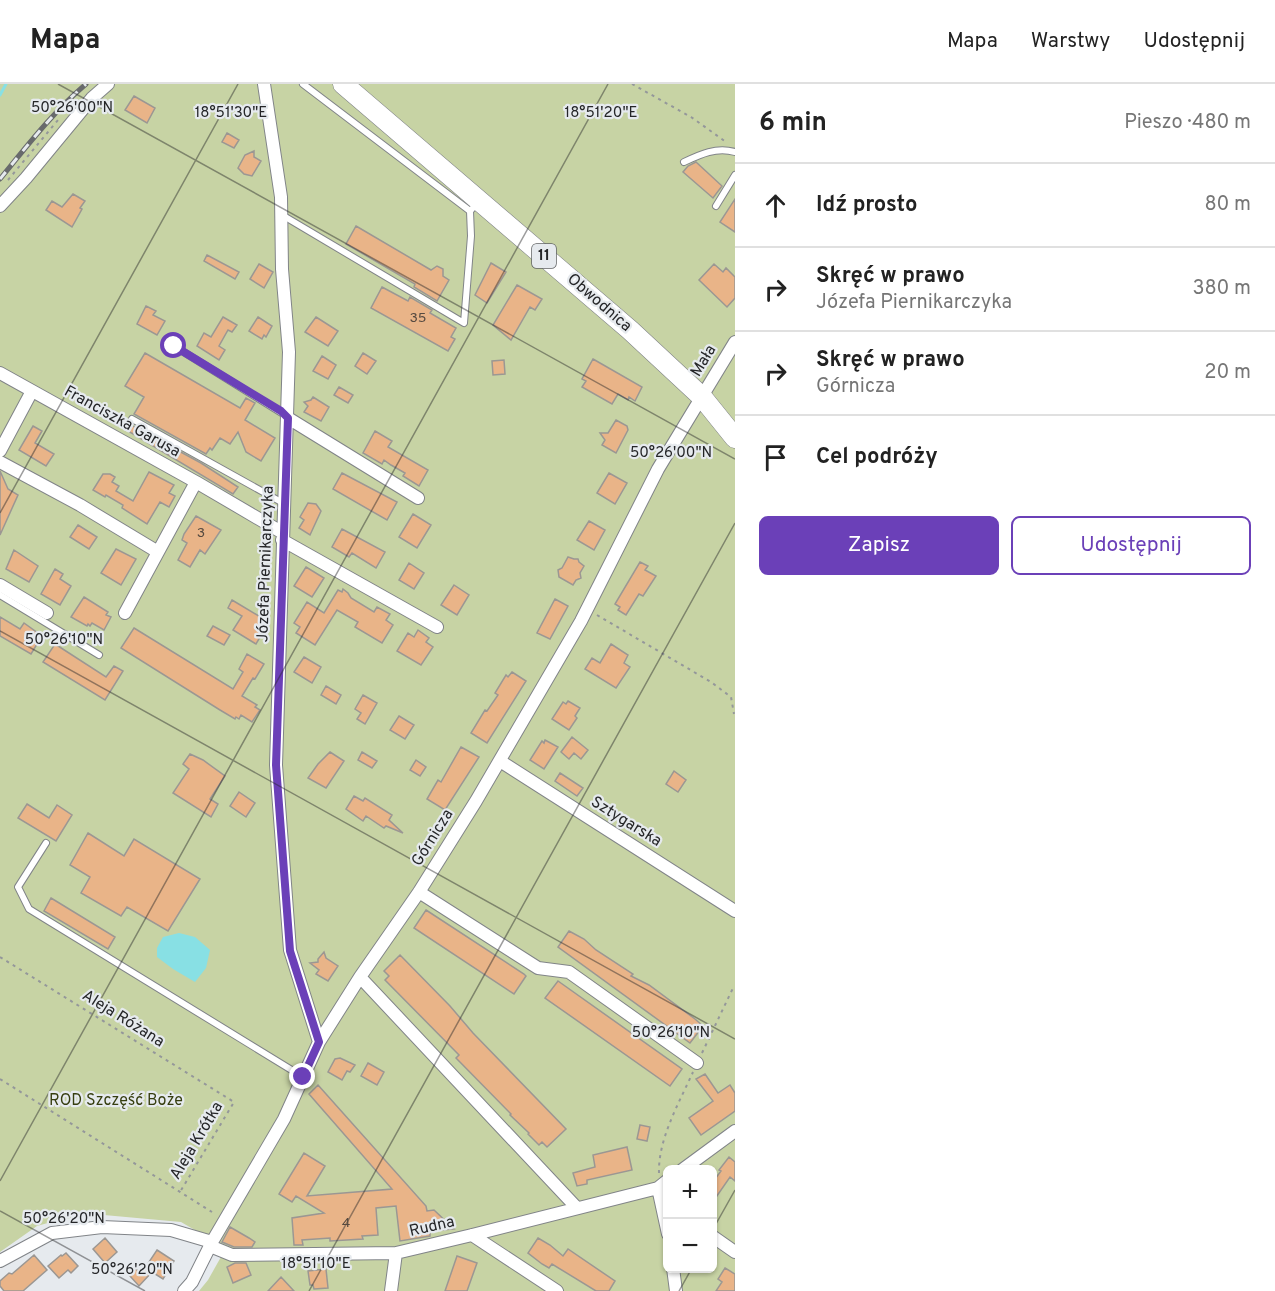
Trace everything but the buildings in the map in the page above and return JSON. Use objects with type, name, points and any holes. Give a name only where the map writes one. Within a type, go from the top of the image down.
[{"type":"highway","name":"Obwodnica","points":[[343,84],[475,206],[630,330],[702,397],[735,438]]},
{"type":"street","points":[[0,206],[92,98],[108,84]]},
{"type":"street","name":"Józefa Piernikarczyka","points":[[264,84],[281,197],[282,269],[289,352],[276,765],[290,951],[319,1042]]},
{"type":"street","name":"Mała","points":[[702,397],[735,342]]},
{"type":"street","name":"Franciszka Garusa","points":[[0,373],[196,482],[437,627]]},
{"type":"street","points":[[0,451],[32,391]]},
{"type":"street","name":"Górnicza","points":[[184,1291],[192,1282],[211,1244],[284,1119],[319,1042],[360,977],[419,892],[500,761],[587,609],[658,469],[702,397]]},
{"type":"street","points":[[288,418],[418,498]]},
{"type":"street","points":[[0,462],[80,505],[158,552]]},
{"type":"street","points":[[125,613],[196,482]]},
{"type":"street","points":[[0,585],[47,614]]},
{"type":"street","name":"Sztygarska","points":[[500,761],[735,911]]},
{"type":"street","points":[[419,892],[538,968],[569,972],[697,1063]]},
{"type":"street","points":[[360,977],[577,1208]]},
{"type":"street","points":[[689,1165],[735,1131]]},
{"type":"street","points":[[662,1185],[666,1219]]},
{"type":"street","name":"Rudna","points":[[0,1261],[52,1233],[102,1227],[171,1230],[211,1244],[232,1255],[396,1252],[472,1235],[662,1185]]},
{"type":"street","points":[[472,1235],[557,1291]]},
{"type":"street","points":[[717,1239],[735,1252]]},
{"type":"street","points":[[391,1291],[396,1252]]},
{"type":"street","points":[[674,1273],[676,1291]]},
{"type":"lane","points":[[281,214],[464,322],[475,206],[303,84]]},
{"type":"lane","points":[[684,162],[705,152],[725,149],[735,152]]},
{"type":"lane","points":[[716,206],[735,175]]},
{"type":"lane","points":[[174,346],[281,411],[288,418]]},
{"type":"lane","points":[[132,419],[284,503]]},
{"type":"lane","points":[[0,595],[99,655]]},
{"type":"lane","points":[[46,843],[18,887],[29,909],[303,1077]]},
{"type":"path","points":[[632,84],[692,117],[726,142]]},
{"type":"path","points":[[6,181],[64,114]]},
{"type":"path","points":[[587,609],[711,682],[731,697],[734,714]]},
{"type":"path","name":"Aleja Różana","points":[[0,957],[234,1102]]},
{"type":"path","points":[[662,1185],[658,1160],[668,1129],[733,987]]},
{"type":"path","points":[[0,1079],[212,1212]]},
{"type":"path","name":"Aleja Krótka","points":[[180,1192],[234,1102]]},
{"type":"green space","name":"ROD Szczęść Boże","points":[[0,84],[735,84],[735,1291],[199,1291],[226,1248],[181,1222],[104,1215],[81,1216],[37,1226],[0,1252]]},
{"type":"water","points":[[179,933],[195,937],[210,950],[206,968],[195,982],[157,957],[157,948],[163,937]]},
{"type":"waterway","points":[[0,95],[6,84]]},
{"type":"railway","points":[[0,179],[51,118],[86,84]]},
{"type":"route","points":[[174,346],[281,411],[288,418],[276,765],[290,951],[319,1042],[303,1077]]}]
